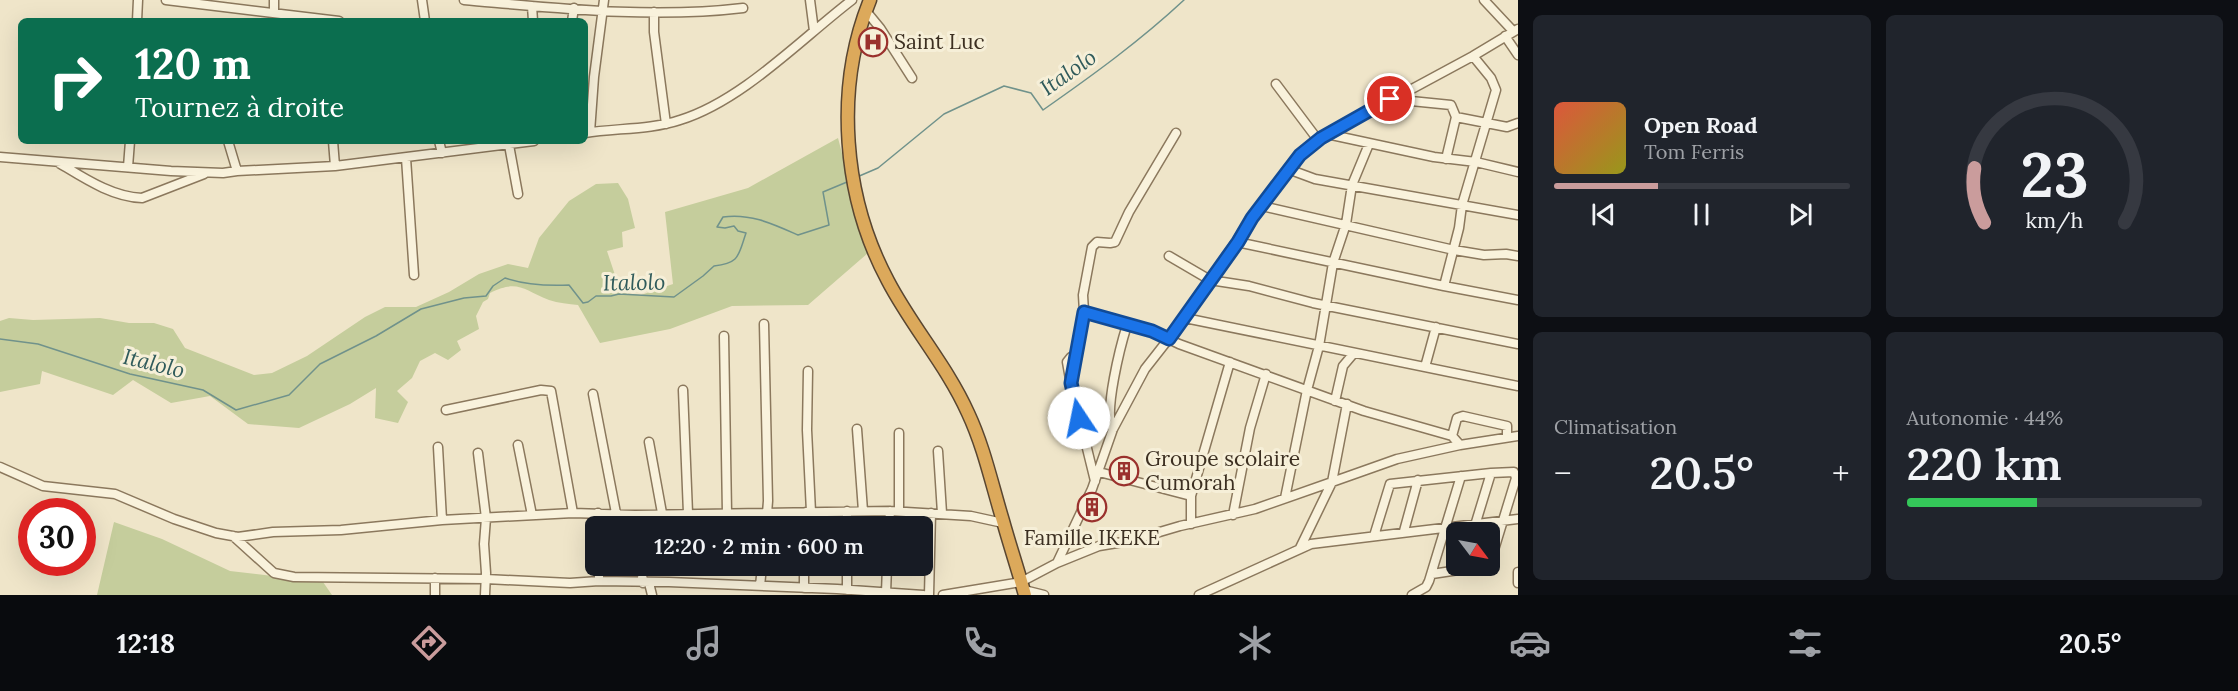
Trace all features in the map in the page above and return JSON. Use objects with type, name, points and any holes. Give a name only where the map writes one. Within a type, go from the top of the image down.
[{"type":"highway","points":[[868,5],[852,60],[849,82],[847,116],[853,180],[870,239],[887,280],[956,388],[973,424],[1023,589]]},
{"type":"street","points":[[137,18],[138,0]]},
{"type":"street","points":[[166,0],[304,18]]},
{"type":"street","points":[[274,0],[274,13]]},
{"type":"street","points":[[422,0],[425,18]]},
{"type":"street","points":[[464,0],[574,8],[603,5],[654,12],[717,11],[743,8]]},
{"type":"street","points":[[717,11],[718,0]]},
{"type":"street","points":[[810,0],[814,31]]},
{"type":"street","points":[[588,133],[666,124],[698,113],[732,94],[852,0]]},
{"type":"street","points":[[1057,562],[1095,482],[1113,429],[1145,369],[1185,318],[1288,169],[1327,134],[1473,56],[1516,30],[1484,0]]},
{"type":"street","points":[[588,125],[603,5]]},
{"type":"street","points":[[868,5],[912,78]]},
{"type":"street","points":[[532,6],[533,18]]},
{"type":"street","points":[[572,18],[574,8]]},
{"type":"street","points":[[654,12],[654,32],[666,124]]},
{"type":"street","points":[[1504,36],[1518,55]]},
{"type":"street","points":[[1444,286],[1454,250],[1462,205],[1476,162],[1485,122],[1493,103],[1495,84],[1473,56]]},
{"type":"street","points":[[1276,84],[1318,140]]},
{"type":"street","points":[[1390,99],[1451,105],[1456,117],[1446,159]]},
{"type":"street","points":[[1456,117],[1507,127],[1518,123]]},
{"type":"street","points":[[1095,482],[1071,383],[1084,312],[1083,295],[1094,244],[1114,242],[1176,133]]},
{"type":"street","points":[[1327,134],[1518,172]]},
{"type":"street","points":[[128,167],[130,144]]},
{"type":"street","points":[[229,144],[237,171]]},
{"type":"street","points":[[333,144],[335,166]]},
{"type":"street","points":[[440,144],[442,153]]},
{"type":"street","points":[[0,157],[223,173],[335,166],[515,144]]},
{"type":"street","points":[[1285,498],[1307,390],[1319,346],[1333,263],[1346,224],[1352,185],[1369,144]]},
{"type":"street","points":[[509,145],[518,194]]},
{"type":"street","points":[[406,158],[414,275]]},
{"type":"street","points":[[56,161],[98,185],[135,198],[142,198],[208,173]]},
{"type":"street","points":[[1288,169],[1315,179],[1518,215]]},
{"type":"street","points":[[1262,206],[1454,250],[1484,255],[1518,256]]},
{"type":"street","points":[[1238,242],[1518,300]]},
{"type":"street","points":[[1169,256],[1210,280],[1249,286],[1325,305],[1518,344]]},
{"type":"street","points":[[1084,312],[1152,331],[1335,400],[1410,425],[1452,436],[1460,445]]},
{"type":"street","points":[[1185,318],[1518,386]]},
{"type":"street","points":[[764,324],[768,516]]},
{"type":"street","points":[[1113,429],[1109,423],[1110,406],[1127,325]]},
{"type":"street","points":[[1425,367],[1436,327]]},
{"type":"street","points":[[724,336],[727,513]]},
{"type":"street","points":[[1335,400],[1343,366],[1354,353]]},
{"type":"street","points":[[1191,524],[1191,496],[1230,362]]},
{"type":"street","points":[[807,516],[808,371]]},
{"type":"street","points":[[1233,515],[1250,428],[1266,374]]},
{"type":"street","points":[[446,410],[541,390],[551,391],[573,513]]},
{"type":"street","points":[[683,390],[687,513]]},
{"type":"street","points":[[593,394],[616,513]]},
{"type":"street","points":[[1300,548],[1332,482],[1347,404]]},
{"type":"street","points":[[1452,436],[1457,418],[1463,416],[1507,426],[1507,436]]},
{"type":"street","points":[[857,429],[863,511]]},
{"type":"street","points":[[892,516],[899,433]]},
{"type":"street","points":[[1023,589],[1057,562],[1100,546],[1233,515],[1397,459],[1507,436],[1518,436]]},
{"type":"street","points":[[649,442],[662,513]]},
{"type":"street","points":[[518,445],[532,515]]},
{"type":"street","points":[[438,447],[442,520]]},
{"type":"street","points":[[938,451],[942,513]]},
{"type":"street","points":[[478,453],[486,518],[485,595]]},
{"type":"street","points":[[0,467],[43,486],[123,496],[174,519],[243,537],[273,532],[341,530],[442,520],[573,513],[635,515],[894,511],[942,513],[1003,522]]},
{"type":"street","points":[[1099,472],[1191,496]]},
{"type":"street","points":[[1476,522],[1491,472]]},
{"type":"street","points":[[1374,536],[1390,484],[1491,472],[1514,472],[1516,475],[1500,532]]},
{"type":"street","points":[[1448,522],[1461,476]]},
{"type":"street","points":[[1404,531],[1418,480]]},
{"type":"street","points":[[847,511],[847,516]]},
{"type":"street","points":[[929,595],[931,513]]},
{"type":"street","points":[[1496,522],[1518,519]]},
{"type":"street","points":[[1199,595],[1300,548],[1319,542],[1446,527]]},
{"type":"street","points":[[1412,595],[1426,587],[1446,530]]},
{"type":"street","points":[[233,536],[274,573],[294,577],[486,579],[570,583],[599,581],[760,586],[923,595]]},
{"type":"street","points":[[1432,574],[1446,571]]},
{"type":"street","points":[[1518,572],[1518,584]]},
{"type":"street","points":[[599,576],[599,581]]},
{"type":"street","points":[[644,576],[652,595]]},
{"type":"street","points":[[760,586],[761,576]]},
{"type":"street","points":[[804,576],[804,588]]},
{"type":"street","points":[[847,576],[847,590]]},
{"type":"street","points":[[886,593],[887,576]]},
{"type":"street","points":[[435,578],[435,595]]},
{"type":"street","points":[[570,583],[570,595]]},
{"type":"street","points":[[1001,595],[1006,585]]},
{"type":"street","points":[[943,595],[1006,585],[1044,595]]},
{"type":"green space","points":[[838,138],[868,253],[808,305],[732,306],[670,329],[600,343],[578,305],[549,300],[514,286],[500,289],[490,293],[488,299],[483,302],[476,316],[479,329],[457,341],[461,350],[448,360],[435,353],[420,361],[412,378],[397,391],[408,402],[398,423],[375,418],[376,388],[350,404],[299,428],[248,424],[210,396],[171,403],[133,380],[113,395],[42,371],[40,384],[0,392],[0,321],[9,318],[33,320],[100,318],[129,323],[154,323],[173,329],[185,348],[254,375],[272,373],[307,356],[365,317],[385,307],[416,307],[449,292],[479,274],[508,264],[528,268],[539,238],[569,201],[596,184],[618,183],[628,199],[635,228],[622,232],[623,247],[607,251],[621,293],[641,295],[673,284],[665,212],[748,188]]},
{"type":"green space","points":[[114,522],[162,539],[230,571],[323,582],[332,595],[97,595]]},
{"type":"waterway","name":"Italolo","points":[[857,177],[878,168],[944,114],[1004,86],[1031,93],[1043,110],[1116,57],[1184,0]]},
{"type":"waterway","name":"Italolo","points":[[0,339],[38,344],[130,374],[203,390],[236,410],[289,395],[320,364],[376,336],[421,309],[464,298],[486,296],[493,286],[505,278],[537,284],[569,285],[583,303],[596,296],[619,294],[674,297],[714,266],[729,263],[737,257],[746,233],[738,231],[734,226],[717,227],[723,217],[752,218],[798,235],[829,225],[823,192],[847,182]]},
{"type":"place","name":"Saint Luc","points":[[873,42]]},
{"type":"place","name":"Groupe scolaire Cumorah","points":[[1124,471]]},
{"type":"place","name":"Famille IKEKE","points":[[1092,507]]},
{"type":"route","points":[[1079,418],[1071,383],[1084,312],[1152,331],[1169,339],[1238,242],[1252,218],[1300,155],[1321,138],[1390,99]]}]
